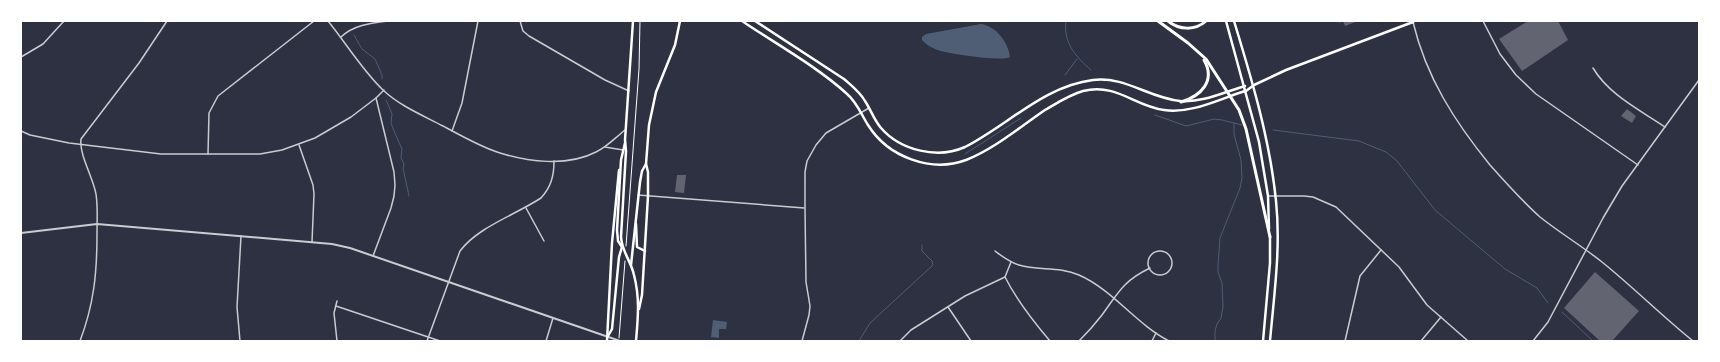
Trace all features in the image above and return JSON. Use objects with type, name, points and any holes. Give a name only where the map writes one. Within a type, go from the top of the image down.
[{"type":"highway","points":[[1158,21],[1197,51],[1212,66],[1239,110],[1244,122],[1270,237]]},
{"type":"highway","points":[[1168,21],[1184,29],[1198,26],[1206,21]]},
{"type":"highway","points":[[1181,102],[1196,96],[1204,88],[1208,79],[1208,67],[1197,51]]},
{"type":"main road","points":[[608,337],[607,326],[613,235],[618,179],[625,140],[633,21]]},
{"type":"main road","points":[[638,309],[642,295],[645,251],[648,196],[648,172],[646,164],[649,125],[656,92],[675,45],[680,21]]},
{"type":"main road","points":[[742,21],[836,84],[847,94],[861,112],[874,133],[887,146],[914,160],[936,165],[966,160],[982,152],[1064,99],[1083,91],[1093,90],[1114,92],[1125,95],[1148,106],[1174,111],[1187,110],[1246,91],[1254,85],[1286,70],[1414,21]]},
{"type":"main road","points":[[755,21],[844,79],[858,90],[881,128],[892,137],[918,150],[935,153],[957,151],[1052,92],[1076,83],[1094,80],[1114,80],[1163,98],[1181,102],[1196,101],[1245,86],[1254,85]]},
{"type":"main road","points":[[1226,21],[1245,86],[1259,142],[1268,196],[1270,263],[1263,341]]},
{"type":"main road","points":[[1234,21],[1254,85],[1262,117],[1276,196],[1277,249],[1270,341]]},
{"type":"main road","points":[[607,341],[612,329],[619,257],[622,247],[626,151],[625,140]]},
{"type":"main road","points":[[621,160],[617,238],[631,267],[638,292],[636,341]]},
{"type":"main road","points":[[631,267],[638,194],[642,171],[646,164]]},
{"type":"main road","points":[[636,220],[637,247],[645,251]]},
{"type":"street","points":[[21,57],[43,44],[64,21]]},
{"type":"street","points":[[80,341],[90,311],[94,292],[96,275],[97,224],[96,196],[93,180],[80,144],[85,133],[138,63],[167,21]]},
{"type":"street","points":[[208,155],[209,113],[218,96],[314,21]]},
{"type":"street","points":[[328,21],[384,90],[414,112],[496,152],[525,159],[564,161],[589,155],[605,147],[626,129]]},
{"type":"street","points":[[341,37],[358,27],[387,21]]},
{"type":"street","points":[[452,131],[462,103],[478,21]]},
{"type":"street","points":[[520,21],[523,31],[529,36],[606,80],[629,90]]},
{"type":"street","points":[[1414,21],[1416,35],[1433,81],[1453,117],[1465,134],[1515,194],[1544,220],[1603,263],[1693,341]]},
{"type":"street","points":[[1483,21],[1500,54],[1516,74],[1536,94],[1638,165]]},
{"type":"street","points":[[1593,68],[1601,79],[1625,100],[1665,127]]},
{"type":"street","points":[[1533,341],[1548,322],[1606,213],[1638,165],[1699,80]]},
{"type":"street","points":[[21,131],[50,140],[161,154],[260,154],[299,145],[334,128],[376,98],[384,90]]},
{"type":"street","points":[[373,256],[392,202],[395,185],[394,172],[376,98]]},
{"type":"street","points":[[802,341],[810,306],[806,282],[805,172],[807,161],[814,148],[826,133],[869,108]]},
{"type":"street","points":[[299,145],[313,185],[312,242]]},
{"type":"street","points":[[605,147],[623,150]]},
{"type":"street","points":[[428,341],[460,251],[466,243],[481,232],[526,208],[541,198],[547,190],[554,172],[554,161]]},
{"type":"street","points":[[638,194],[805,208]]},
{"type":"street","points":[[1268,196],[1313,197],[1336,207],[1399,267],[1421,298],[1468,341]]},
{"type":"street","points":[[526,208],[544,241]]},
{"type":"street","points":[[21,233],[97,224],[312,242],[342,246],[619,341]]},
{"type":"street","points":[[240,341],[237,307],[241,236]]},
{"type":"street","points":[[1345,341],[1360,276],[1381,250]]},
{"type":"street","points":[[995,251],[1011,262],[1027,267],[1065,270],[1078,274],[1091,281],[1156,333],[1169,341]]},
{"type":"street","points":[[1162,251],[1169,254],[1172,258],[1172,266],[1167,273],[1159,275],[1155,274],[1150,268],[1148,260],[1155,252],[1162,251]]},
{"type":"street","points":[[900,341],[912,330],[948,307],[975,291],[1005,277],[1011,262]]},
{"type":"street","points":[[1079,341],[1101,316],[1127,281],[1135,275],[1150,268]]},
{"type":"street","points":[[1005,277],[1027,314],[1050,341]]},
{"type":"street","points":[[337,301],[334,313],[337,341]]},
{"type":"street","points":[[336,306],[440,341]]},
{"type":"street","points":[[948,307],[971,341]]},
{"type":"street","points":[[1420,341],[1441,317]]},
{"type":"street","points":[[546,341],[553,318]]},
{"type":"street","points":[[1152,341],[1156,333]]},
{"type":"path","points":[[626,248],[639,69],[640,21]]},
{"type":"path","points":[[619,341],[625,255]]},
{"type":"water","points":[[981,24],[992,28],[1004,40],[1010,57],[997,59],[966,56],[941,51],[926,44],[922,40],[922,37],[926,34]]},
{"type":"water","points":[[713,320],[727,322],[726,329],[719,329],[719,338],[711,337]]},
{"type":"building","points":[[1343,21],[1358,21],[1345,26]]},
{"type":"building","points":[[1528,21],[1558,21],[1568,40],[1522,71],[1499,39]]},
{"type":"building","points":[[1627,109],[1636,116],[1632,123],[1621,116]]},
{"type":"building","points":[[677,175],[686,175],[684,193],[675,192]]},
{"type":"building","points":[[1595,272],[1639,311],[1612,341],[1600,341],[1564,308]]},
{"type":"waterway","points":[[1066,21],[1067,36],[1072,49],[1080,60],[1091,70]]},
{"type":"waterway","points":[[354,35],[362,49],[375,59],[382,75],[382,79]]},
{"type":"waterway","points":[[1065,75],[1077,59]]},
{"type":"waterway","points":[[386,100],[392,114],[391,123],[402,149],[401,158],[404,164],[403,168],[409,196]]},
{"type":"waterway","points":[[1155,115],[1186,126],[1214,119],[1242,125]]},
{"type":"waterway","points":[[965,154],[1021,118]]},
{"type":"waterway","points":[[1215,341],[1215,331],[1221,318],[1223,307],[1222,283],[1218,272],[1220,238],[1240,188],[1242,178],[1241,160],[1234,134],[1234,123]]},
{"type":"waterway","points":[[1273,130],[1359,141],[1386,152],[1397,161],[1435,210],[1505,269],[1537,288],[1548,303]]},
{"type":"waterway","points":[[859,341],[870,323],[933,265],[932,261],[922,251],[922,245]]},
{"type":"waterway","points":[[1562,312],[1593,341]]}]
